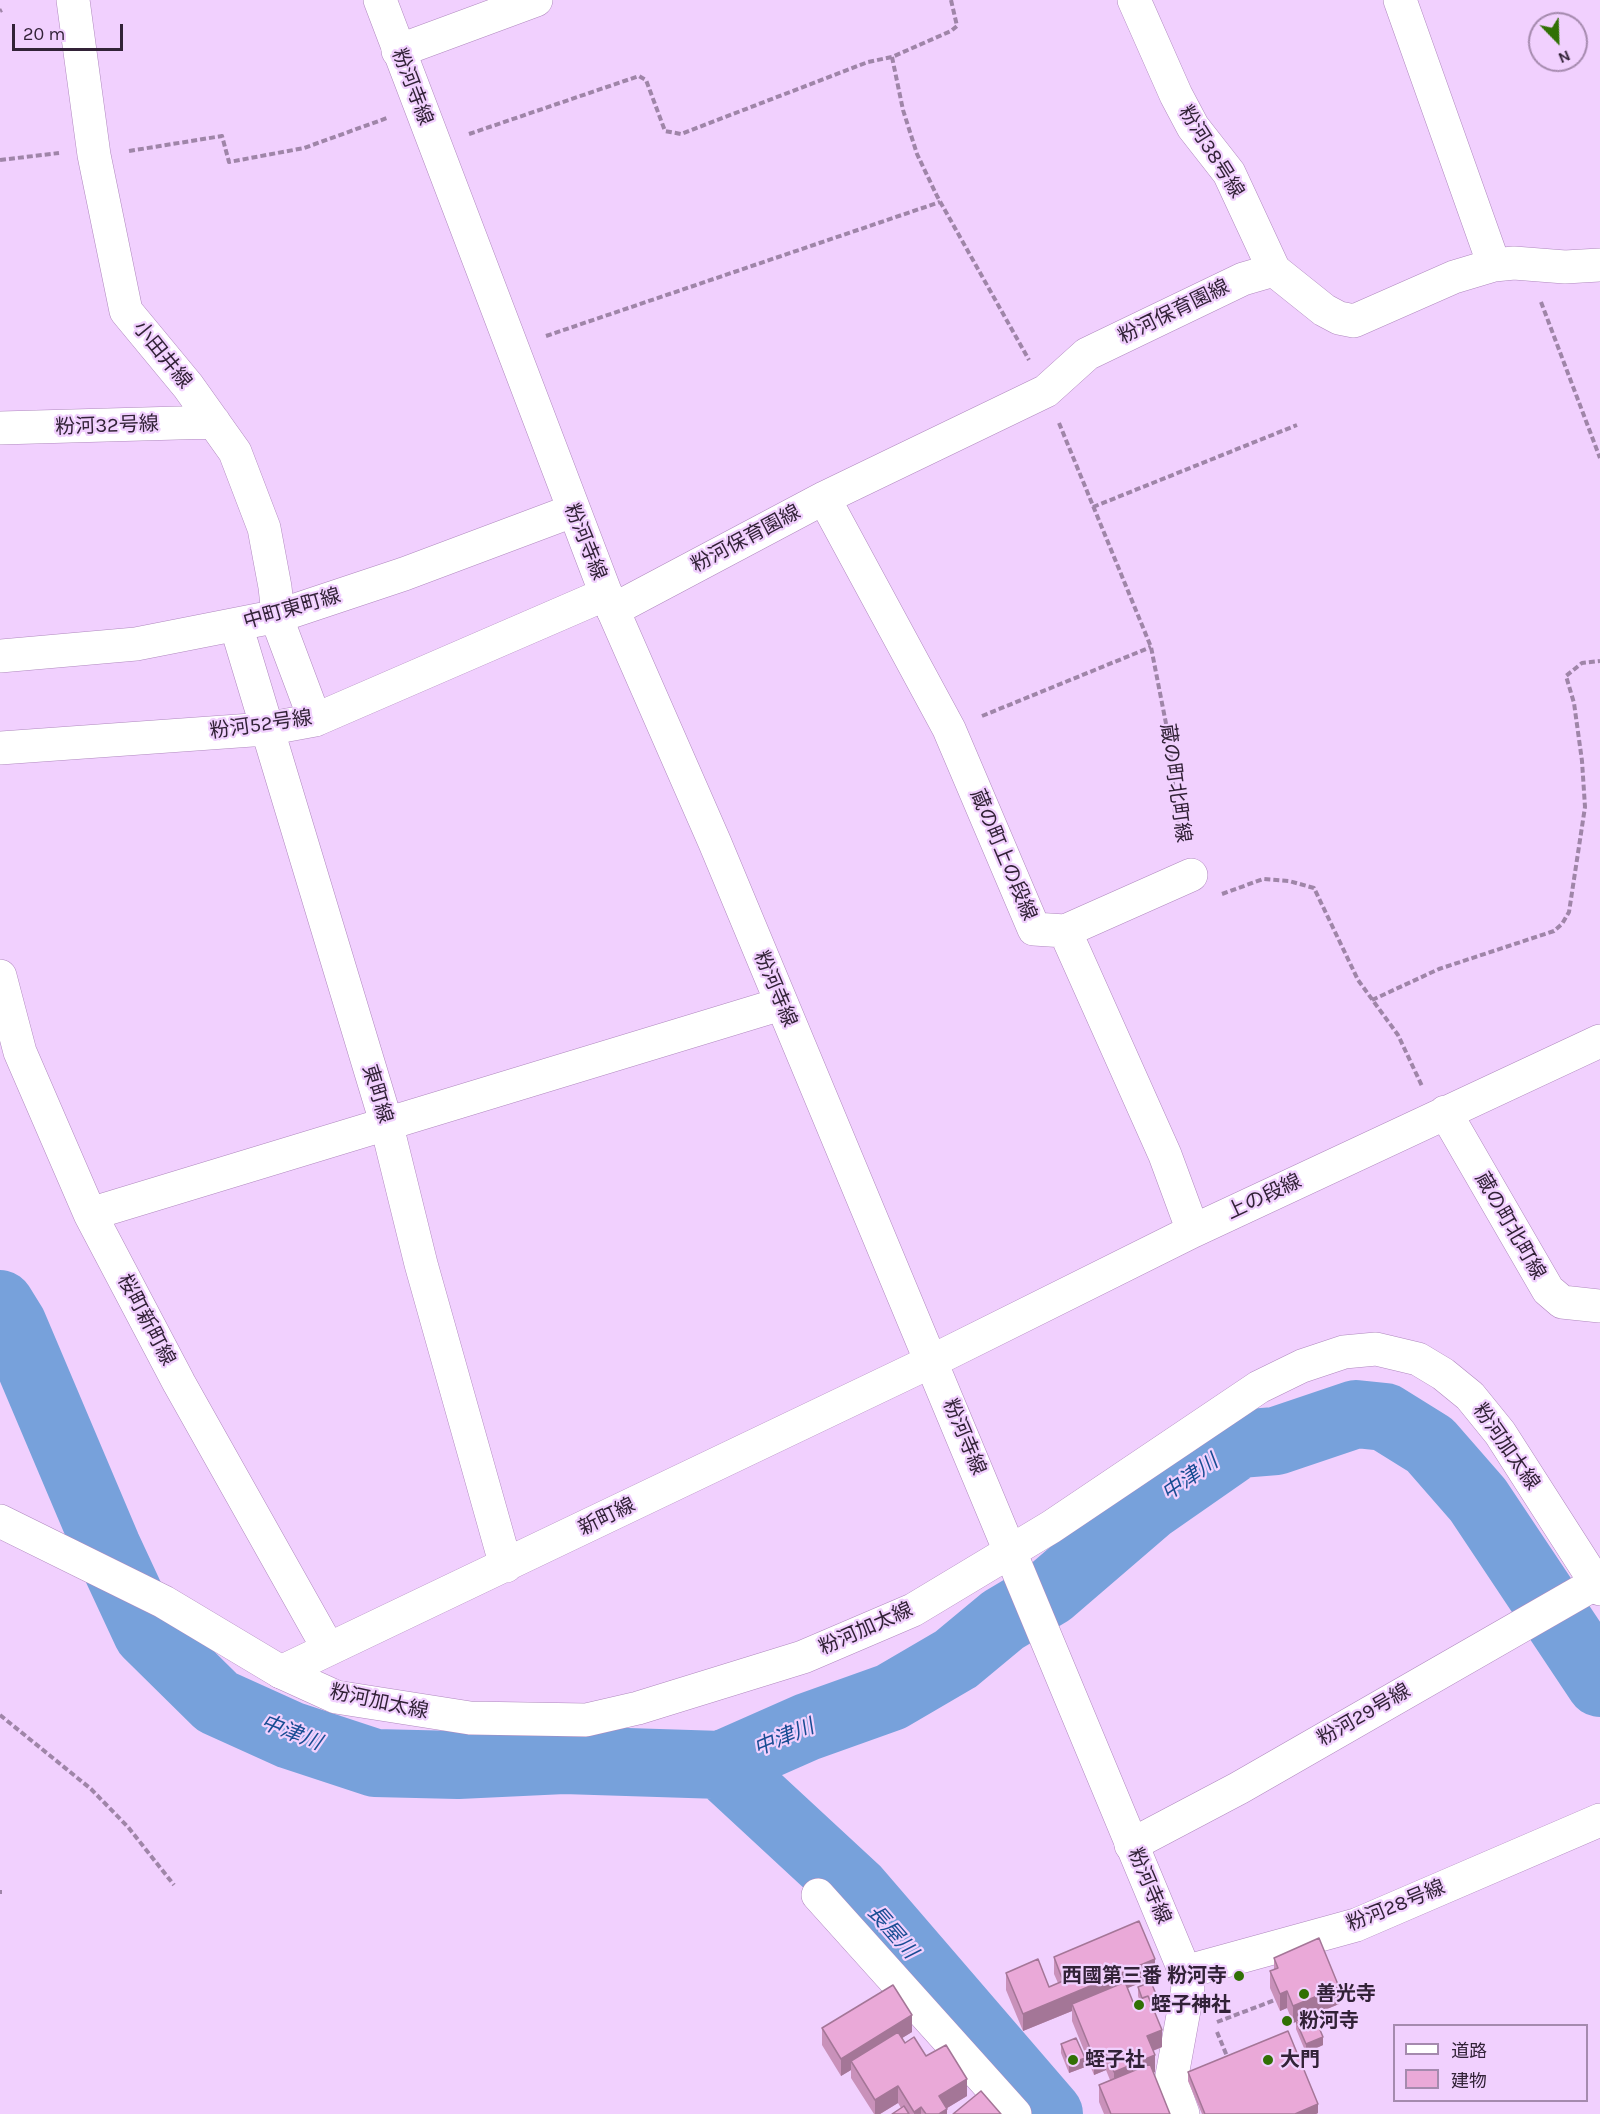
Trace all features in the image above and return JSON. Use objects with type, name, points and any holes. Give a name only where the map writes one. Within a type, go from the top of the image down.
[{"type":"street","name":"小田井線","points":[[73,0],[94,155],[126,311],[188,386],[235,452],[252,490],[264,528],[278,620],[315,720]]},
{"type":"street","name":"粉河寺線","points":[[380,0],[510,348],[609,602],[932,1361],[1185,1972]]},
{"type":"street","points":[[398,51],[536,0]]},
{"type":"street","name":"粉河38号線","points":[[1134,0],[1180,103],[1193,127],[1229,173],[1274,270]]},
{"type":"street","points":[[1400,0],[1494,265]]},
{"type":"street","points":[[1274,270],[1324,310],[1339,318],[1354,321],[1454,277],[1494,265],[1526,264],[1565,267],[1600,265]]},
{"type":"street","name":"粉河保育園線","points":[[609,602],[1046,391],[1087,354],[1243,279],[1274,270]]},
{"type":"street","name":"粉河32号線","points":[[0,428],[213,422]]},
{"type":"street","name":"蔵の町上の段線","points":[[824,498],[949,729],[1034,929],[1065,931],[1161,1145],[1193,1231]]},
{"type":"street","name":"中町東町線","points":[[0,656],[136,644],[236,625],[278,620],[573,511]]},
{"type":"street","name":"粉河52号線","points":[[0,748],[266,729],[315,720],[609,602]]},
{"type":"street","name":"東町線","points":[[236,625],[386,1122],[421,1264],[506,1566]]},
{"type":"street","points":[[1065,931],[1191,875]]},
{"type":"street","name":"桜町新町線","points":[[0,976],[20,1052],[90,1214],[179,1383],[328,1648]]},
{"type":"street","points":[[90,1214],[386,1122],[781,1004]]},
{"type":"street","name":"上の段線","points":[[932,1361],[1193,1231],[1600,1041]]},
{"type":"street","name":"蔵の町北町線","points":[[1441,1114],[1548,1290],[1562,1302],[1600,1306]]},
{"type":"street","name":"粉河加太線","points":[[0,1521],[164,1602],[281,1672],[336,1697],[470,1718],[586,1720],[638,1708],[803,1657],[913,1610],[1012,1552],[1109,1490],[1259,1387],[1302,1366],[1334,1355],[1376,1349],[1418,1359],[1443,1374],[1470,1396],[1500,1433],[1593,1587]]},
{"type":"street","name":"新町線","points":[[281,1672],[932,1361]]},
{"type":"street","name":"粉河29号線","points":[[1131,1845],[1239,1788],[1494,1640],[1516,1631],[1593,1587]]},
{"type":"street","name":"粉河28号線","points":[[1185,1972],[1356,1925],[1600,1820]]},
{"type":"street","points":[[818,1895],[1015,2114]]},
{"type":"street","points":[[1183,2114],[1172,2081],[1188,1988],[1185,1972]]},
{"type":"path","points":[[435,146],[639,76],[646,80],[665,131],[681,134],[868,62],[892,57],[957,26],[951,0]]},
{"type":"path","name":"蔵の町北町線","points":[[892,57],[903,110],[917,154],[940,202],[1046,391],[1151,647],[1170,744],[1175,812],[1191,875]]},
{"type":"path","points":[[0,160],[73,152],[94,155],[222,136],[229,162],[304,148],[419,107]]},
{"type":"path","points":[[510,348],[940,202]]},
{"type":"path","points":[[1526,264],[1600,458]]},
{"type":"path","points":[[1093,507],[1297,425]]},
{"type":"path","points":[[949,729],[1151,647]]},
{"type":"path","points":[[1372,1000],[1439,969],[1554,932],[1562,924],[1569,912],[1585,807],[1582,761],[1574,703],[1566,676],[1582,663],[1600,661]]},
{"type":"path","points":[[1191,875],[1223,895],[1263,879],[1314,888],[1358,980],[1398,1035],[1441,1114]]},
{"type":"path","points":[[0,1715],[91,1789],[128,1827],[174,1884]]},
{"type":"path","points":[[1230,2064],[1213,2023],[1275,2000]]},
{"type":"building","points":[[1139,1921],[1155,1959],[1023,2014],[1006,1973],[1038,1959],[1049,1987],[1063,1981],[1054,1957]]},
{"type":"building","name":"善光寺","points":[[1319,1938],[1339,1987],[1293,2006],[1287,1991],[1280,1994],[1270,1971],[1278,1968],[1274,1958]]},
{"type":"building","points":[[1125,1982],[1133,2002],[1148,1996],[1162,2030],[1147,2036],[1155,2055],[1114,2072],[1106,2053],[1094,2058],[1072,2004]]},
{"type":"building","points":[[1151,1982],[1158,1999],[1151,2002],[1148,1996],[1142,1998],[1138,1987]]},
{"type":"building","points":[[893,1985],[912,2015],[841,2059],[822,2028]]},
{"type":"building","points":[[1313,2013],[1323,2037],[1306,2044],[1296,2021]]},
{"type":"building","name":"大門","points":[[1288,2031],[1318,2104],[1295,2114],[1205,2114],[1188,2072]]},
{"type":"building","points":[[898,2032],[905,2043],[914,2037],[926,2056],[946,2045],[967,2079],[939,2096],[947,2109],[939,2114],[926,2114],[921,2107],[914,2112],[898,2086],[875,2100],[851,2061]]},
{"type":"building","points":[[1076,2038],[1085,2058],[1069,2064],[1061,2044]]},
{"type":"building","points":[[1150,2064],[1170,2114],[1111,2114],[1099,2085]]},
{"type":"building","points":[[981,2091],[1001,2114],[953,2114]]},
{"type":"building","points":[[904,2106],[909,2114],[892,2114]]},
{"type":"waterway","name":"中津川","points":[[0,1304],[13,1325],[107,1547],[147,1633],[217,1702],[290,1735],[375,1763],[458,1765],[564,1760],[721,1765],[807,1727],[891,1697],[956,1659],[1003,1620],[1050,1592],[1150,1506],[1239,1444],[1276,1441],[1356,1414],[1385,1417],[1430,1445],[1478,1500],[1600,1683]]},
{"type":"waterway","name":"長屋川","points":[[721,1765],[856,1890],[1049,2114]]},
{"type":"place","name":"西國第三番 粉河寺","points":[[1239,1976]]},
{"type":"place","name":"善光寺","points":[[1304,1994]]},
{"type":"place","name":"蛭子神社","points":[[1139,2005]]},
{"type":"place","name":"粉河寺","points":[[1287,2021]]},
{"type":"place","name":"蛭子社","points":[[1073,2060]]},
{"type":"place","name":"大門","points":[[1268,2060]]}]
